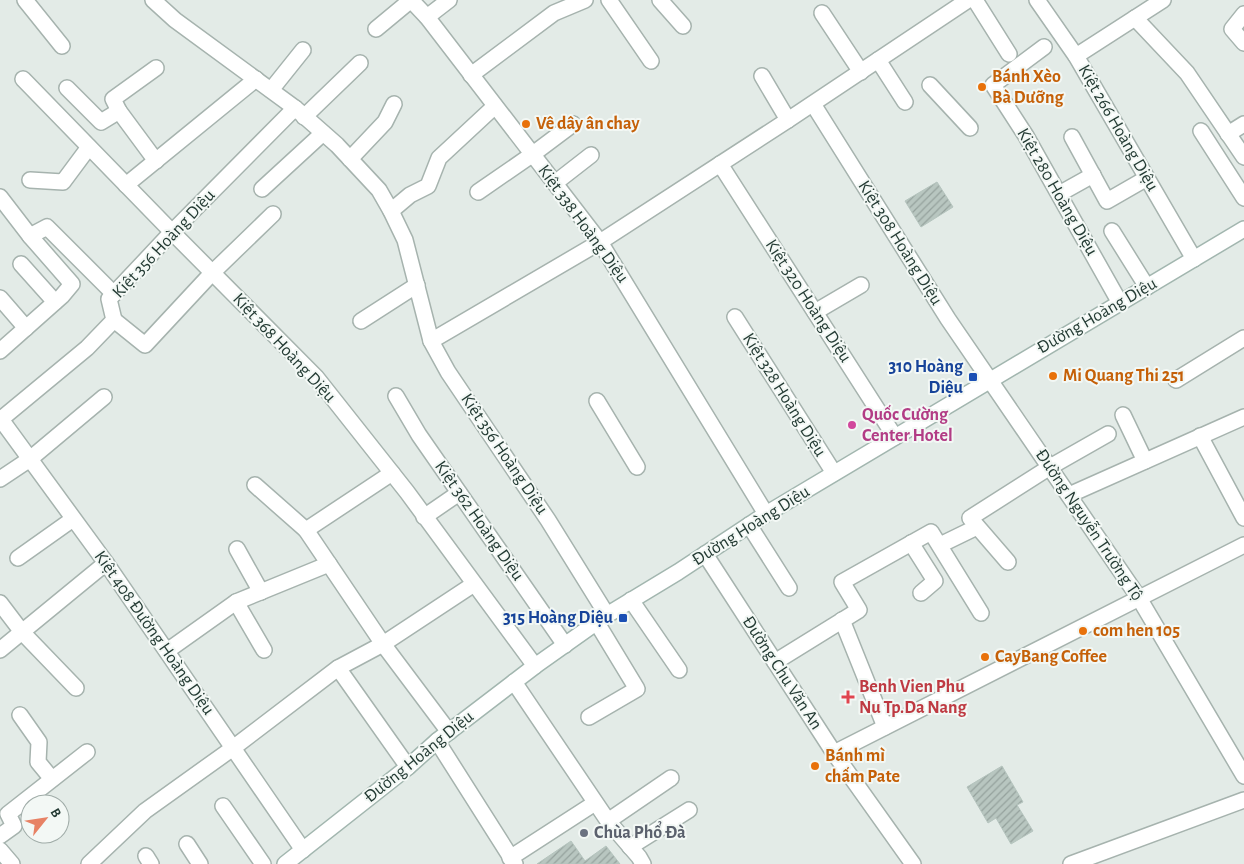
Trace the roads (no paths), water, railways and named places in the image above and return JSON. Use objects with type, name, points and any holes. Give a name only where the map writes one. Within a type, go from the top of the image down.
[{"type":"street","points":[[25,0],[62,46]]},
{"type":"street","name":"Kiệt 356 Hoàng Diệu","points":[[153,0],[175,20],[300,112],[337,145],[379,190],[405,240],[431,341],[448,372],[548,520],[602,619],[637,689],[589,717]]},
{"type":"street","points":[[376,29],[411,0]]},
{"type":"street","name":"Kiệt 338 Hoàng Diệu","points":[[411,0],[427,17],[600,242],[766,514]]},
{"type":"street","points":[[427,17],[449,0]]},
{"type":"street","points":[[471,75],[554,13],[585,0]]},
{"type":"street","points":[[609,0],[651,61]]},
{"type":"street","points":[[660,0],[683,26]]},
{"type":"street","points":[[431,341],[600,242],[813,104],[968,0]]},
{"type":"street","points":[[975,0],[1009,54]]},
{"type":"street","name":"Kiệt 266 Hoàng Diệu","points":[[1037,0],[1076,56],[1194,259]]},
{"type":"street","points":[[1076,56],[1163,0]]},
{"type":"street","points":[[822,12],[861,72]]},
{"type":"street","points":[[1244,14],[1232,29],[1244,43]]},
{"type":"street","points":[[1136,18],[1187,73],[1244,157]]},
{"type":"street","name":"Kiệt 280 Hoàng Diệu","points":[[1044,47],[993,85],[1026,136],[1120,303]]},
{"type":"street","points":[[271,90],[303,50]]},
{"type":"street","points":[[878,60],[905,102]]},
{"type":"street","points":[[300,112],[360,63]]},
{"type":"street","points":[[156,68],[113,99],[119,111],[156,161]]},
{"type":"street","points":[[762,76],[788,120]]},
{"type":"street","points":[[126,186],[256,78]]},
{"type":"street","name":"Kiệt 368 Hoàng Diệu","points":[[23,79],[316,378],[392,474],[535,666]]},
{"type":"street","points":[[930,85],[970,128]]},
{"type":"street","points":[[68,88],[101,122],[119,111]]},
{"type":"street","points":[[350,159],[385,122],[394,104]]},
{"type":"street","name":"Kiệt 308 Hoàng Diệu","points":[[813,104],[948,319],[990,380]]},
{"type":"street","points":[[391,211],[410,195],[428,186],[439,158],[495,106]]},
{"type":"street","name":"Kiệt 356 Hoàng Diệu","points":[[0,419],[87,348],[114,320],[109,299],[172,232],[300,112]]},
{"type":"street","points":[[478,192],[573,124]]},
{"type":"street","points":[[1228,134],[1244,124]]},
{"type":"street","points":[[1201,131],[1244,198]]},
{"type":"street","points":[[262,188],[323,133]]},
{"type":"street","points":[[1072,137],[1107,201],[1147,178]]},
{"type":"street","points":[[30,180],[63,182],[89,147]]},
{"type":"street","points":[[555,183],[591,155]]},
{"type":"street","name":"Kiệt 320 Hoàng Diệu","points":[[720,164],[895,437]]},
{"type":"street","points":[[1059,194],[1093,175]]},
{"type":"street","points":[[0,351],[55,302],[72,284],[1,202]]},
{"type":"street","points":[[114,320],[145,345],[212,273],[273,214]]},
{"type":"street","points":[[30,236],[47,227],[114,294]]},
{"type":"street","name":"Đường Hoàng Diệu","points":[[285,864],[514,682],[602,619],[766,514],[1244,229]]},
{"type":"street","points":[[1112,231],[1147,287]]},
{"type":"street","points":[[21,264],[55,302]]},
{"type":"street","points":[[361,321],[417,285]]},
{"type":"street","points":[[815,312],[861,285]]},
{"type":"street","points":[[0,298],[26,328]]},
{"type":"street","name":"Kiệt 328 Hoàng Diệu","points":[[735,318],[834,473]]},
{"type":"street","points":[[1176,380],[1244,338]]},
{"type":"street","name":"Đường Nguyễn Trường Tộ","points":[[990,380],[1140,598],[1244,776]]},
{"type":"street","name":"Kiệt 362 Hoàng Diệu","points":[[396,396],[419,435],[565,645]]},
{"type":"street","points":[[0,479],[30,459],[104,397]]},
{"type":"street","points":[[597,401],[637,467]]},
{"type":"street","points":[[1123,415],[1145,461]]},
{"type":"street","points":[[1069,495],[1244,416]]},
{"type":"street","name":"Kiệt 408 Đường Hoàng Diệu","points":[[0,419],[106,563],[304,850]]},
{"type":"street","points":[[1008,562],[970,518],[1108,434]]},
{"type":"street","points":[[1200,436],[1244,518]]},
{"type":"street","points":[[306,530],[392,474]]},
{"type":"street","points":[[255,485],[306,530],[330,564],[443,737],[512,861],[595,803]]},
{"type":"street","points":[[424,517],[459,493]]},
{"type":"street","points":[[18,558],[73,519]]},
{"type":"street","points":[[749,525],[789,588]]},
{"type":"street","points":[[940,545],[977,527]]},
{"type":"street","points":[[775,662],[859,610],[842,582],[931,532],[982,613]]},
{"type":"street","points":[[911,543],[935,581],[921,593]]},
{"type":"street","points":[[834,752],[1244,545]]},
{"type":"street","points":[[237,549],[261,592]]},
{"type":"street","name":"Đường Chu Văn An","points":[[705,554],[834,752],[913,864]]},
{"type":"street","points":[[0,650],[106,563]]},
{"type":"street","points":[[167,651],[236,602],[330,564]]},
{"type":"street","points":[[89,864],[145,811],[233,748],[338,668],[383,644],[474,584]]},
{"type":"street","points":[[631,600],[679,670]]},
{"type":"street","points":[[236,602],[264,650]]},
{"type":"street","points":[[0,603],[22,632],[76,688]]},
{"type":"street","points":[[842,620],[885,727]]},
{"type":"street","points":[[338,668],[408,767]]},
{"type":"street","points":[[514,682],[595,803],[643,864]]},
{"type":"street","points":[[20,715],[39,742],[38,762],[52,779]]},
{"type":"street","points":[[0,836],[14,826],[8,814],[87,752]]},
{"type":"street","points":[[608,821],[671,778]]},
{"type":"street","points":[[1071,864],[1244,800]]},
{"type":"street","points":[[223,806],[263,864]]},
{"type":"street","points":[[630,847],[689,810]]},
{"type":"street","points":[[187,844],[200,864]]},
{"type":"street","points":[[0,850],[12,864]]},
{"type":"place","name":"Bánh Xèo Bà Dưỡng","points":[[982,87]]},
{"type":"place","name":"Vê dây ân chay","points":[[526,124]]},
{"type":"place","name":"Mi Quang Thi 251","points":[[1053,376]]},
{"type":"place","name":"310 Hoàng Diệu","points":[[973,377]]},
{"type":"place","name":"Quốc Cường Center Hotel","points":[[852,425]]},
{"type":"place","name":"315 Hoàng Diệu","points":[[623,618]]},
{"type":"place","name":"com hen 105","points":[[1083,631]]},
{"type":"place","name":"CayBang Coffee","points":[[985,657]]},
{"type":"place","name":"Benh Vien Phu Nu Tp.Da Nang","points":[[848,697]]},
{"type":"place","name":"Bánh mì chấm Pate","points":[[815,766]]},
{"type":"place","name":"Chùa Phổ Đà","points":[[584,833]]}]
